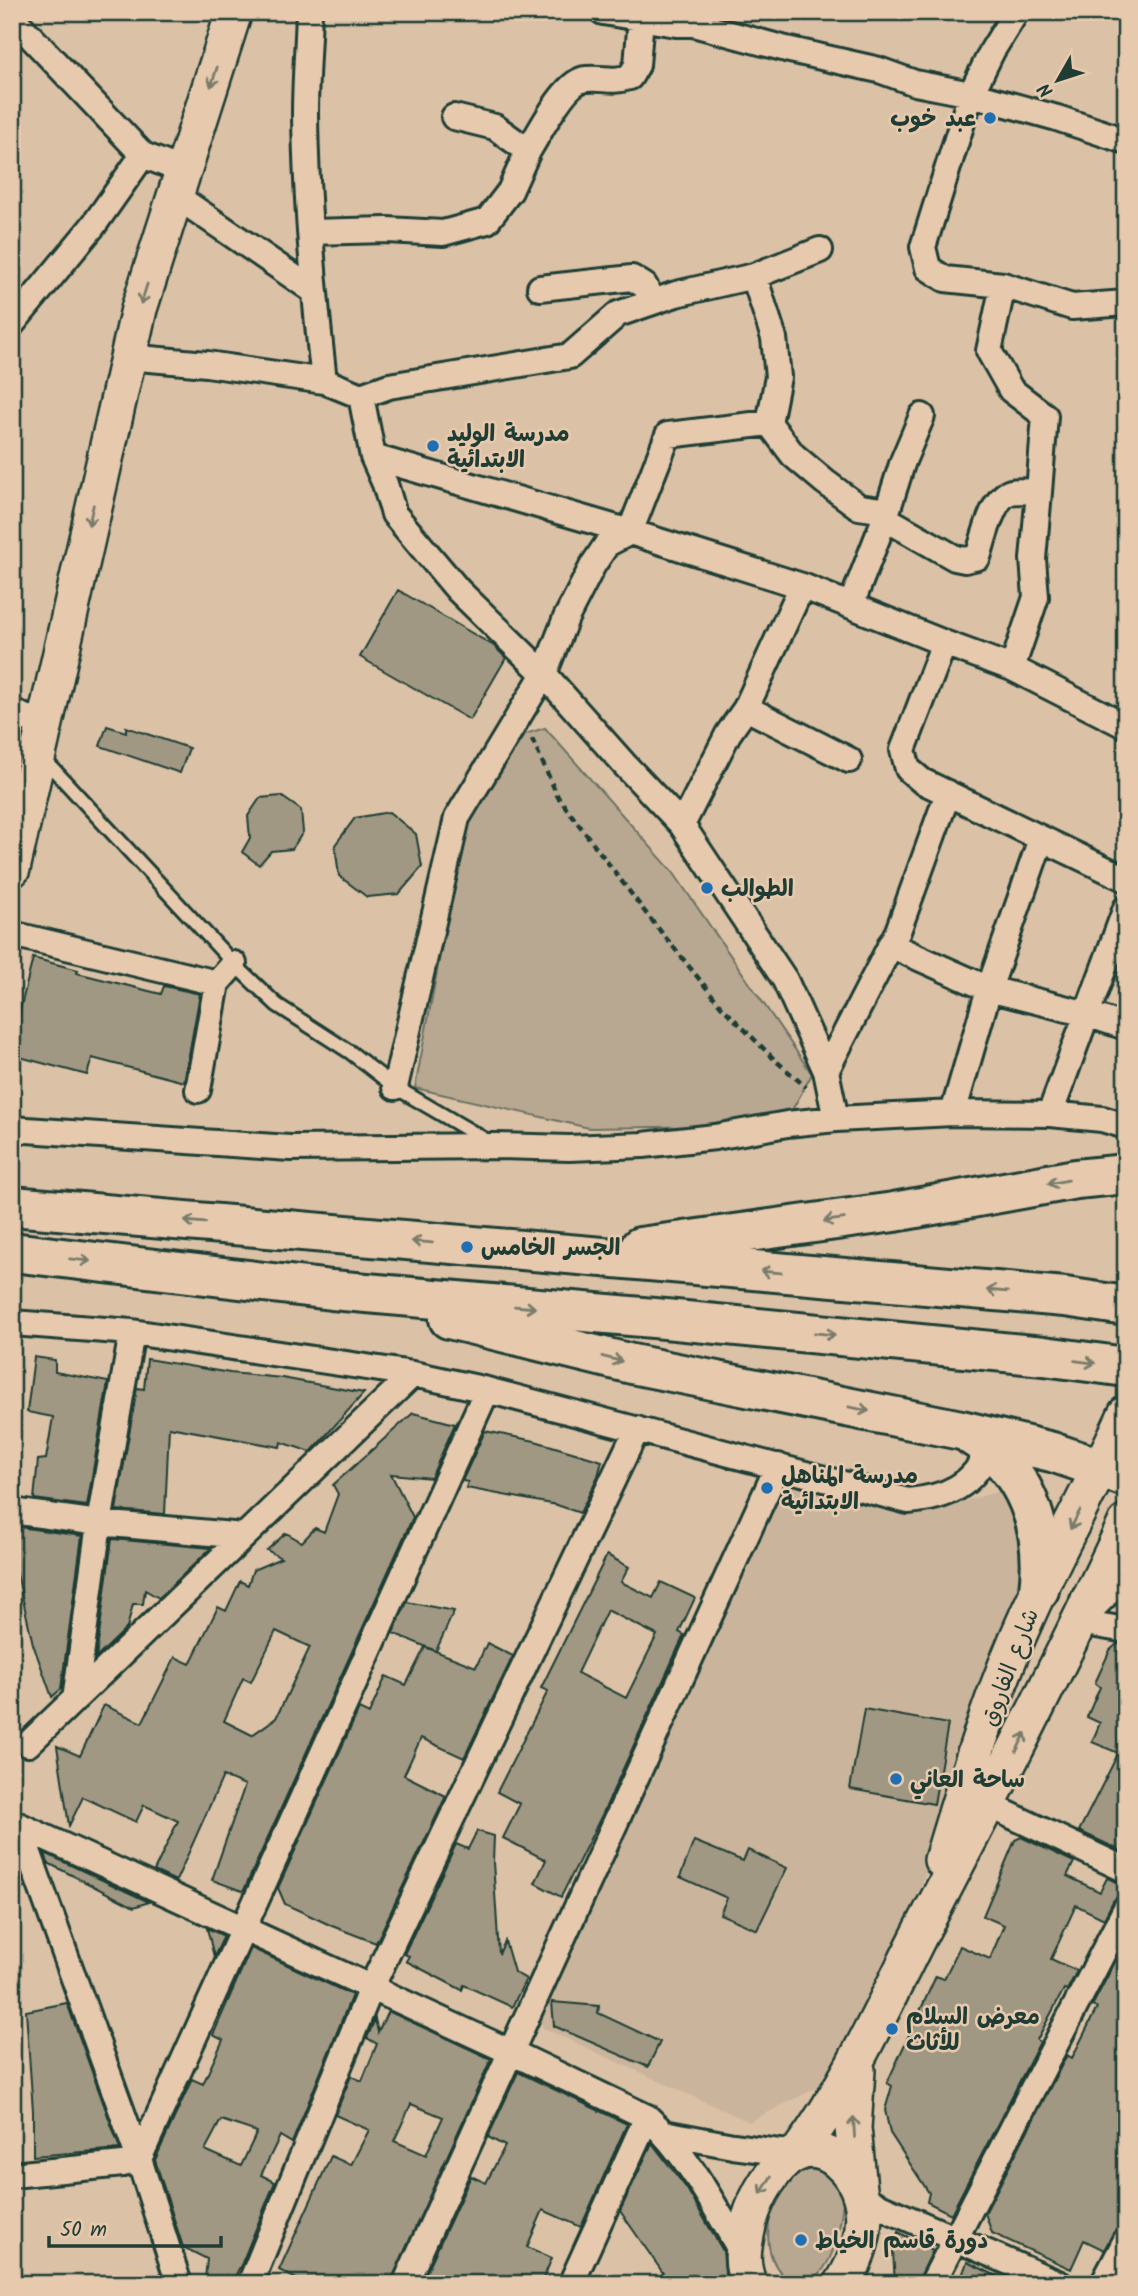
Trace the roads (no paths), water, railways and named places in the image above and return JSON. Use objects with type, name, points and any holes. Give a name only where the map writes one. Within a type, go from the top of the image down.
[{"type":"main road","points":[[12,869],[139,309],[234,12]]},
{"type":"main road","points":[[586,1257],[698,1238],[894,1212],[1076,1179],[1126,1174]]},
{"type":"main road","points":[[12,1206],[1065,1297],[1126,1307]]},
{"type":"main road","points":[[12,1252],[332,1290],[665,1319],[1044,1356],[1126,1367]]},
{"type":"main road","points":[[332,1290],[632,1364],[975,1439],[1052,1452],[1113,1473]]},
{"type":"main road","name":"شارع الفاروق","points":[[921,1932],[971,1768],[1013,1650],[1039,1590],[1113,1473],[1126,1414]]},
{"type":"main road","points":[[975,1439],[1018,1482],[1037,1523],[1042,1567],[1039,1590]]},
{"type":"main road","name":"شارع الفاروق","points":[[743,2272],[751,2214],[764,2187],[774,2171],[797,2153],[824,2118],[858,2060],[921,1932],[989,1805],[1126,1523]]},
{"type":"main road","points":[[1085,1611],[1126,1565]]},
{"type":"main road","name":"شارع الفاروق","points":[[846,2279],[860,2240],[863,2218],[853,2121],[858,2060]]},
{"type":"main road","points":[[797,2153],[812,2151],[831,2156],[852,2177],[860,2196]]},
{"type":"street","points":[[309,12],[305,114],[314,291],[324,381]]},
{"type":"street","points":[[603,12],[696,18],[786,49],[879,70],[915,83],[971,94],[1126,141]]},
{"type":"street","points":[[1016,12],[992,51],[971,94],[923,247],[928,268],[945,279],[1003,285],[1072,307],[1126,303]]},
{"type":"street","points":[[310,232],[387,230],[443,233],[487,221],[510,191],[528,151],[568,88],[583,78],[615,81],[630,77],[637,65],[639,15]]},
{"type":"street","points":[[12,17],[143,155],[314,291]]},
{"type":"street","points":[[454,117],[495,127],[528,151]]},
{"type":"street","points":[[12,324],[93,226],[143,155]]},
{"type":"street","points":[[127,357],[208,364],[324,381],[361,396],[389,386],[570,356],[618,314],[676,294],[754,276],[820,250]]},
{"type":"street","points":[[754,276],[774,338],[778,377],[769,423],[793,455],[825,482],[859,507],[886,514],[955,558],[965,560],[978,557],[994,509],[1002,496],[1012,492],[1039,492]]},
{"type":"street","points":[[540,288],[632,278],[645,286],[651,302]]},
{"type":"street","points":[[1003,285],[989,351],[1011,390],[1045,416],[1033,559],[1036,597],[1012,668]]},
{"type":"street","points":[[361,396],[373,457],[394,514],[458,590],[544,674],[682,825],[785,980],[826,1071],[836,1119]]},
{"type":"street","points":[[850,605],[922,416]]},
{"type":"street","points":[[396,1087],[457,818],[544,674],[566,618],[593,565],[607,544],[630,532],[668,435],[769,423]]},
{"type":"street","points":[[373,457],[630,532],[802,586],[1012,668],[1126,726]]},
{"type":"street","points":[[682,825],[728,733],[746,708],[802,586]]},
{"type":"street","points":[[944,643],[903,750],[908,768],[922,782],[1126,879]]},
{"type":"street","points":[[746,708],[849,760]]},
{"type":"street","points":[[12,711],[42,740]]},
{"type":"street","points":[[826,1071],[890,946],[948,793]]},
{"type":"street","points":[[953,1113],[989,989],[1041,839]]},
{"type":"street","points":[[1050,1114],[1126,908]]},
{"type":"street","points":[[12,934],[217,983]]},
{"type":"street","points":[[890,946],[989,989],[1087,1014],[1126,1027]]},
{"type":"street","points":[[198,1090],[217,983],[234,964]]},
{"type":"street","points":[[12,1129],[289,1148],[569,1148],[643,1145],[836,1119],[953,1113],[1050,1114],[1102,1119],[1126,1126]]},
{"type":"street","points":[[12,1323],[132,1332],[413,1374],[487,1390],[908,1501],[929,1500],[950,1493],[968,1481],[982,1465],[975,1439]]},
{"type":"street","points":[[75,1700],[99,1523],[132,1332]]},
{"type":"street","points":[[28,1744],[413,1374]]},
{"type":"street","points":[[12,2175],[123,2164],[139,2159],[487,1390]]},
{"type":"street","points":[[250,2284],[371,1988],[637,1429]]},
{"type":"street","points":[[405,2284],[778,1466]]},
{"type":"street","points":[[12,1511],[99,1523],[244,1536]]},
{"type":"street","points":[[1085,1611],[1126,1630]]},
{"type":"street","points":[[989,1805],[1126,1870]]},
{"type":"street","points":[[16,1824],[511,2052],[655,2125],[733,2146],[797,2153]]},
{"type":"street","points":[[16,1824],[139,2159],[179,2284]]},
{"type":"street","points":[[932,2284],[1126,1908]]},
{"type":"street","points":[[655,2125],[695,2177],[743,2272]]},
{"type":"street","points":[[570,2284],[655,2125]]},
{"type":"street","points":[[860,2196],[1060,2284]]},
{"type":"street","points":[[1103,2284],[1126,2240]]},
{"type":"lane","points":[[42,740],[234,964],[276,1005],[350,1052],[396,1087],[496,1146]]},
{"type":"place","name":"عبد خوب","points":[[990,118]]},
{"type":"place","name":"مدرسة الوليد الابتدائية","points":[[433,446]]},
{"type":"place","name":"الطوالب","points":[[707,888]]},
{"type":"place","name":"الجسر الخامس","points":[[467,1247]]},
{"type":"place","name":"مدرسة المناهل الابتدائية","points":[[767,1488]]},
{"type":"place","name":"ساحة العاني","points":[[896,1779]]},
{"type":"place","name":"معرض السلام للأثاث","points":[[892,2029]]},
{"type":"place","name":"دورة قاسم الخياط","points":[[801,2240]]}]
